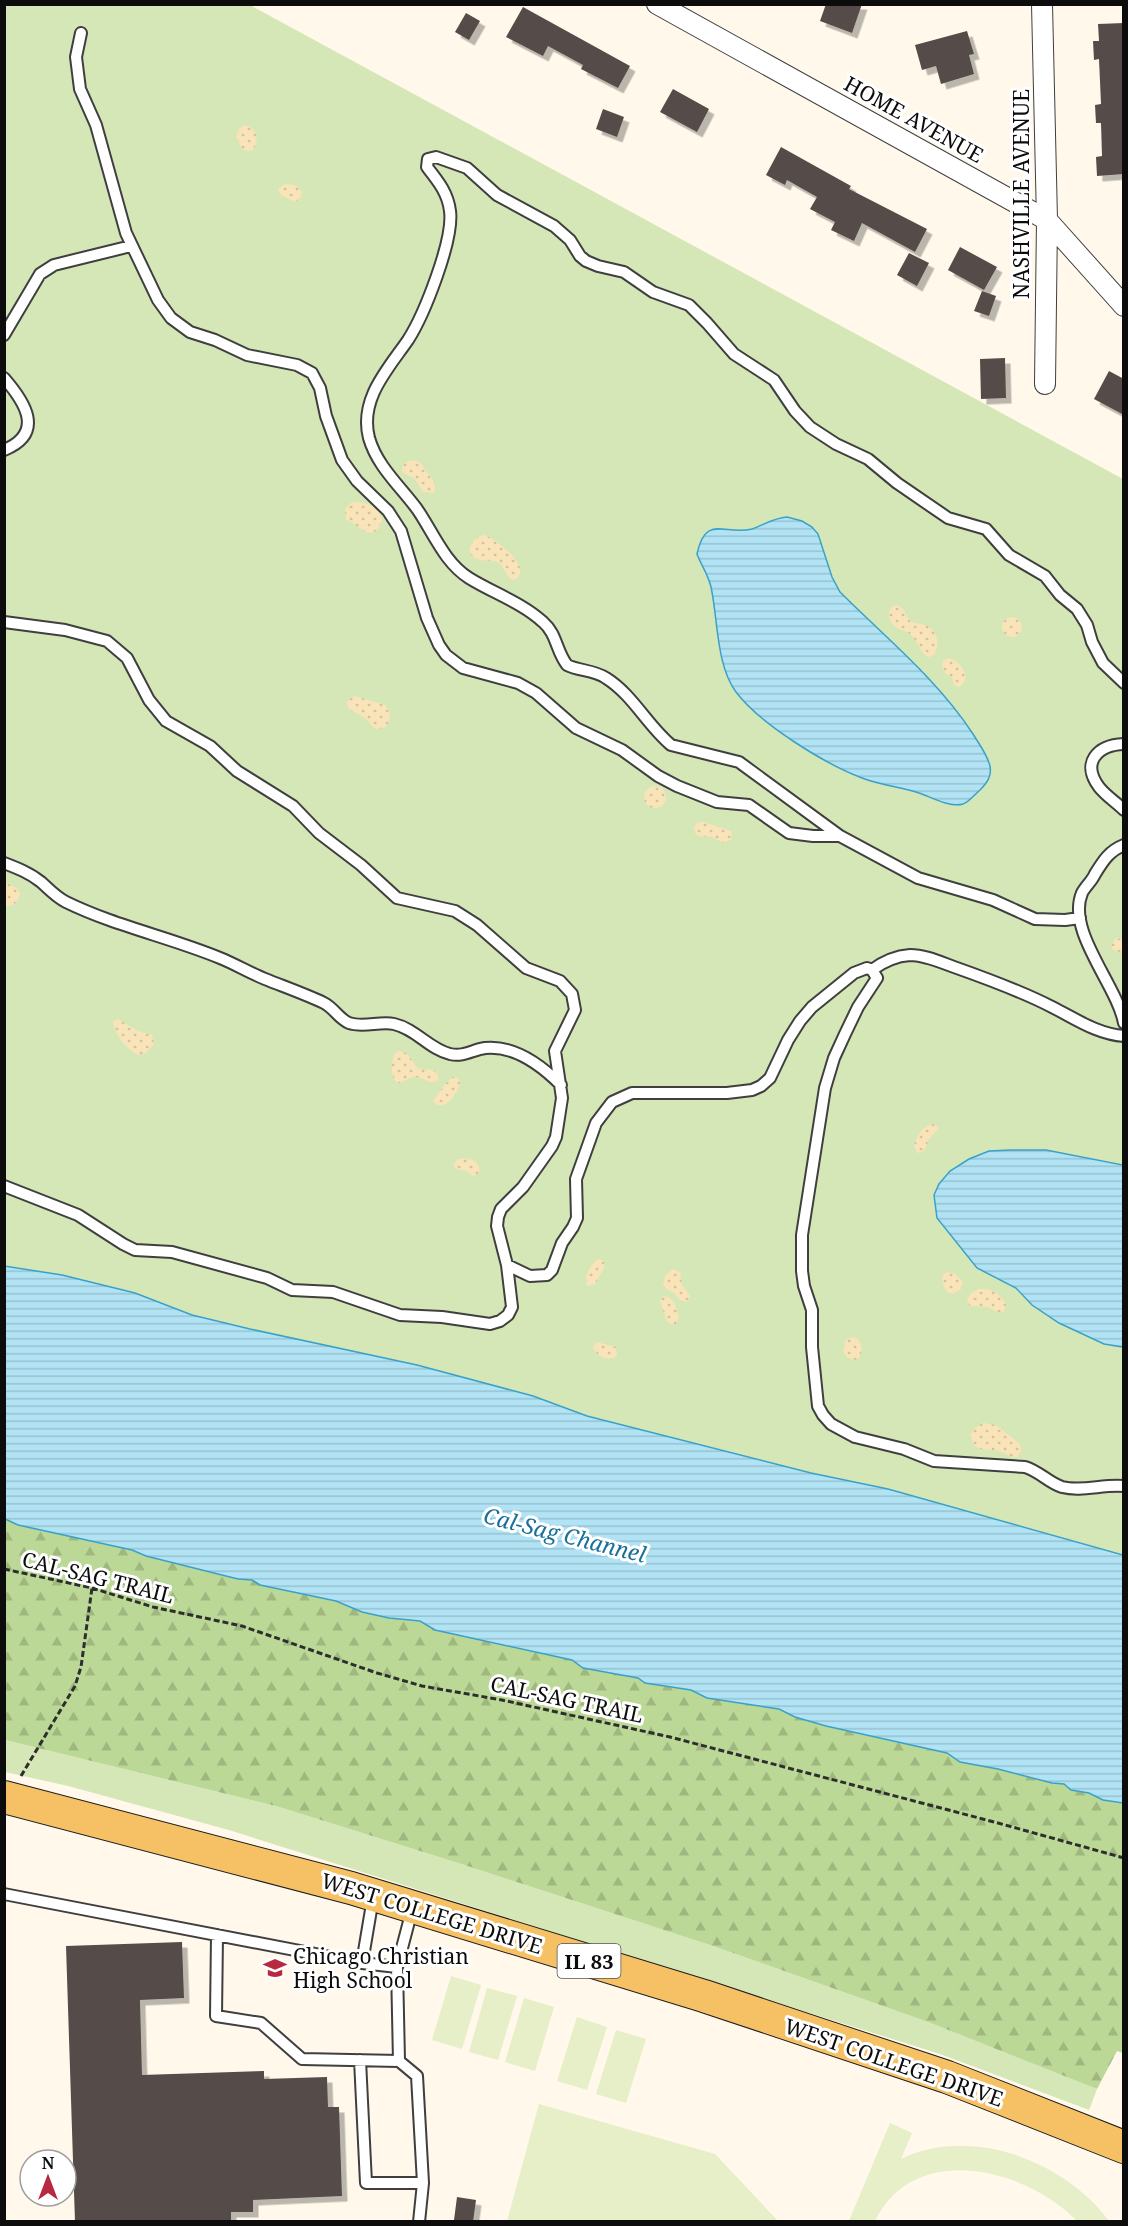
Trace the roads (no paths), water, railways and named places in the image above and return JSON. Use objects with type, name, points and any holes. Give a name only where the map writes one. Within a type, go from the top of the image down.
[{"type":"main road","name":"WEST COLLEGE DRIVE","points":[[10,1798],[413,1906],[704,1996],[947,2077],[1124,2147]]},
{"type":"street","name":"HOME AVENUE","points":[[657,4],[1047,220],[1124,306]]},
{"type":"street","name":"NASHVILLE AVENUE","points":[[1042,4],[1047,220],[1045,384]]},
{"type":"lane","points":[[81,33],[76,57],[78,79],[96,125],[131,246],[164,310],[182,327],[247,355],[297,365],[312,373],[320,388],[326,416],[342,460],[357,481],[396,521],[433,633],[452,661],[463,668],[527,688],[547,701],[576,728],[622,750],[658,776],[677,786],[717,802],[749,805],[789,833],[813,837],[840,836]]},
{"type":"lane","points":[[1080,918],[1035,919],[993,900],[918,878],[840,836],[739,762],[671,745],[621,689],[598,674],[567,665],[556,640],[543,622],[516,603],[468,578],[455,566],[415,507],[383,467],[369,438],[367,426],[369,404],[384,372],[410,337],[428,297],[450,225],[451,214],[447,195],[427,167],[428,159],[436,157],[467,168],[498,195],[554,226],[570,240],[576,251],[586,261],[624,272],[653,292],[689,305],[698,312],[734,354],[774,380],[795,411],[810,427],[836,444],[868,459],[897,483],[948,518],[986,529],[1009,555],[1045,576],[1060,596],[1077,609],[1088,625],[1092,642],[1103,663],[1124,683]]},
{"type":"lane","points":[[4,335],[40,274],[46,269],[131,246]]},
{"type":"lane","points":[[4,378],[25,405],[28,415],[23,435],[16,444],[4,450]]},
{"type":"lane","points":[[4,622],[65,630],[107,641],[127,658],[149,700],[166,720],[210,746],[237,771],[293,806],[319,833],[397,898],[455,911],[477,925],[526,968],[560,981],[572,994],[575,1010],[555,1051],[562,1098],[556,1137],[522,1187],[501,1209],[498,1218],[499,1238],[507,1265],[512,1307],[508,1315],[500,1321],[490,1324],[442,1317],[408,1316],[333,1292],[292,1290],[267,1278],[172,1252],[135,1250],[78,1215],[4,1186]]},
{"type":"lane","points":[[1124,744],[1105,747],[1099,751],[1094,756],[1092,772],[1099,788],[1124,810]]},
{"type":"lane","points":[[1124,845],[1113,850],[1105,858],[1083,892],[1080,902],[1080,918],[1092,952],[1117,1000],[1124,1023]]},
{"type":"lane","points":[[4,863],[23,870],[64,901],[148,934],[221,958],[324,1003],[347,1022],[395,1024],[408,1029],[436,1049],[454,1055],[460,1056],[483,1048],[508,1051],[524,1057],[549,1073],[561,1085]]},
{"type":"lane","points":[[872,970],[881,963],[900,956],[913,955],[928,958],[993,981],[1051,1006],[1101,1033],[1124,1036]]},
{"type":"lane","points":[[507,1265],[530,1276],[547,1275],[552,1270],[562,1243],[576,1218],[576,1179],[596,1123],[612,1102],[632,1093],[727,1093],[752,1090],[761,1086],[770,1078],[788,1040],[812,1007],[854,973],[867,968],[872,970],[877,978],[858,1007],[845,1034],[834,1058],[825,1088],[802,1235],[802,1271],[812,1310],[814,1371],[818,1406],[831,1424],[855,1437],[904,1449],[934,1461],[1025,1467],[1036,1470],[1060,1486],[1071,1488],[1124,1486]]},
{"type":"lane","points":[[4,1894],[362,1963],[398,1967]]},
{"type":"lane","points":[[362,1963],[374,1895]]},
{"type":"lane","points":[[399,2061],[398,1967],[413,1906]]},
{"type":"lane","points":[[217,1935],[216,2016],[261,2022],[302,2059],[399,2061],[417,2076],[423,2183],[419,2222]]},
{"type":"lane","points":[[360,2060],[366,2183],[423,2183]]},
{"type":"water","points":[[787,517],[802,521],[818,534],[832,577],[840,592],[944,695],[980,745],[990,766],[990,776],[970,800],[958,805],[947,803],[847,772],[777,730],[736,692],[729,681],[721,655],[711,587],[697,554],[701,541],[711,530],[752,529]]},
{"type":"water","points":[[1046,1150],[1123,1165],[1123,1347],[1104,1344],[1059,1323],[1032,1305],[1016,1288],[977,1268],[937,1218],[934,1195],[939,1184],[950,1171],[969,1159],[989,1151]]},
{"type":"water","name":"Cal-Sag Channel","points":[[4,1266],[62,1275],[135,1293],[192,1315],[417,1365],[533,1396],[587,1416],[811,1473],[888,1489],[1123,1555],[1123,1803],[1103,1800],[1089,1793],[1071,1790],[1064,1784],[960,1762],[947,1753],[826,1726],[795,1717],[779,1709],[707,1698],[691,1690],[645,1683],[638,1678],[583,1668],[572,1660],[435,1630],[420,1621],[362,1612],[336,1601],[260,1585],[252,1580],[238,1579],[146,1556],[132,1550],[18,1525],[5,1519]]},
{"type":"place","name":"Chicago Christian High School","points":[[275,1968]]}]
